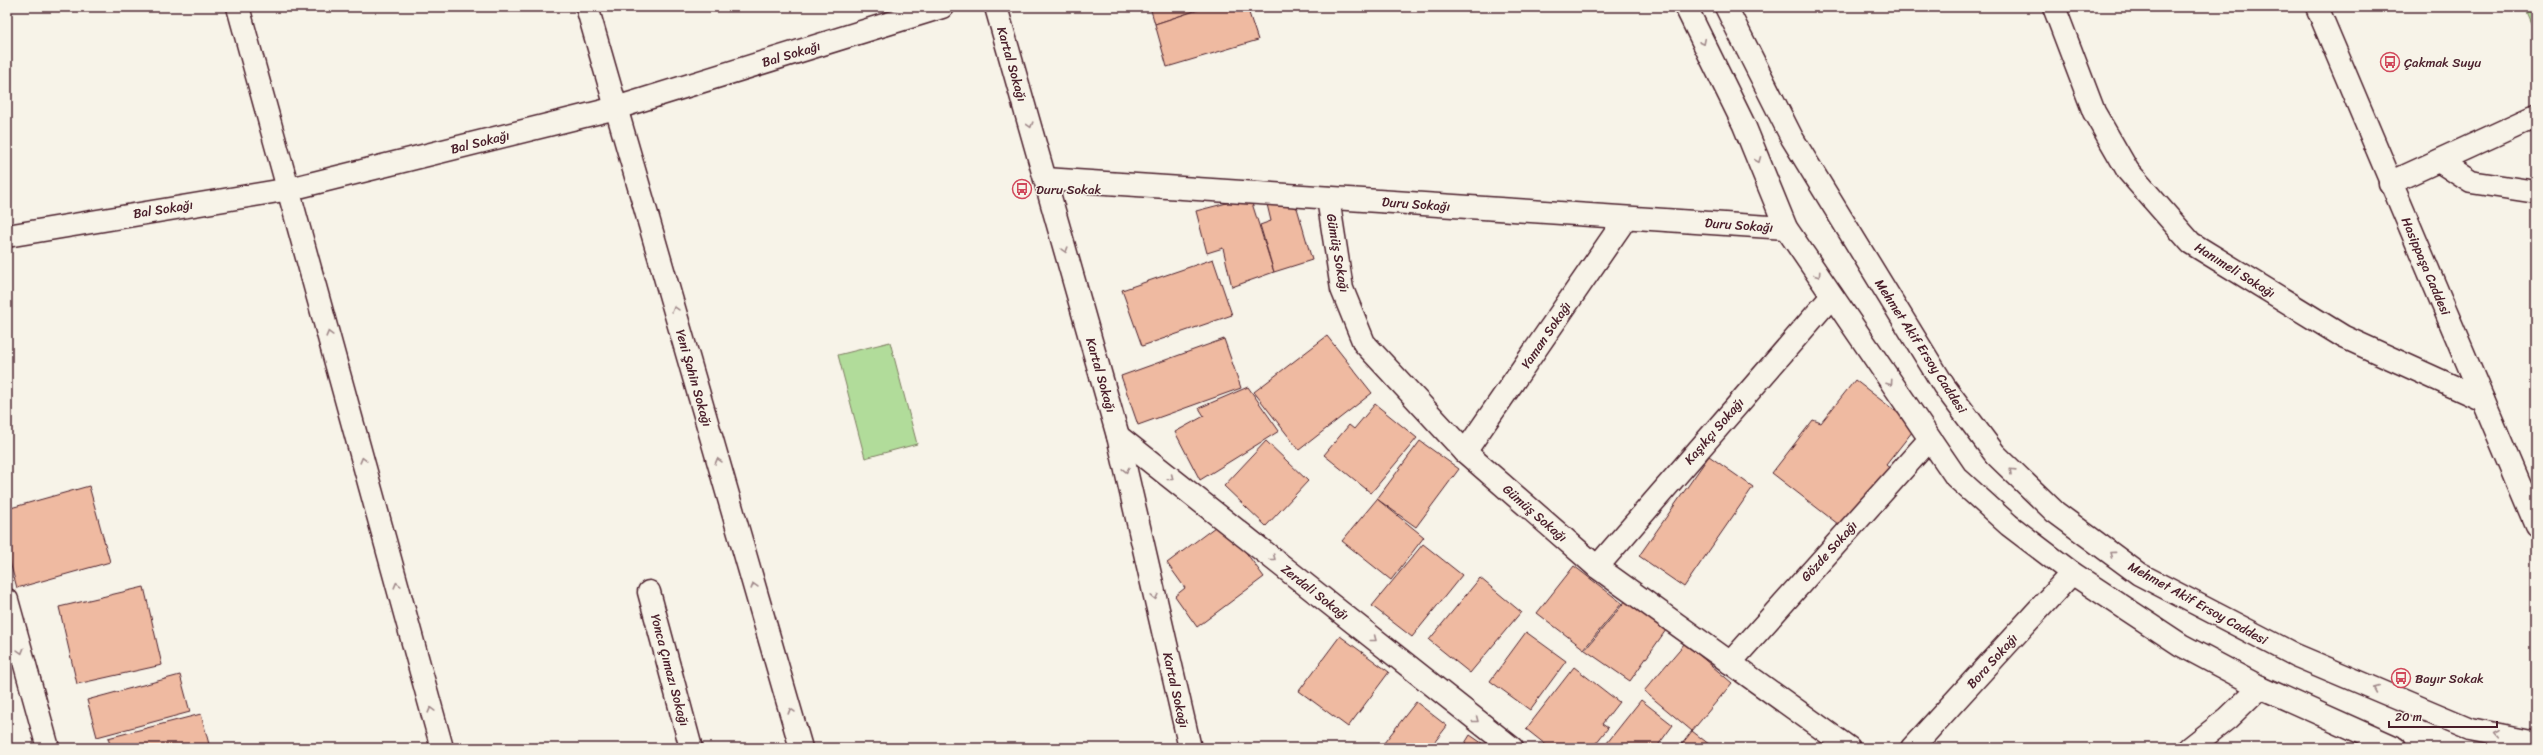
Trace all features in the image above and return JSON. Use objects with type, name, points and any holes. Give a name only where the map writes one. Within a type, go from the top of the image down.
[{"type":"street","points":[[238,7],[290,190],[442,748]]},
{"type":"street","name":"Yeni Şahin Sokağı","points":[[587,7],[801,748]]},
{"type":"street","name":"Bal Sokağı","points":[[7,236],[290,190],[616,108],[942,7]]},
{"type":"street","name":"Kartal Sokağı","points":[[996,7],[1118,436],[1190,748]]},
{"type":"street","points":[[1686,7],[1744,124],[1786,228],[1956,478],[2009,525],[2072,573],[2182,645],[2260,687],[2396,748]]},
{"type":"street","name":"Mehmet Akif Ersoy Caddesi","points":[[1726,7],[1792,138],[1944,386],[1995,454],[2055,512],[2139,574],[2295,655],[2470,729],[2536,742]]},
{"type":"street","name":"Hanımeli Sokağı","points":[[2054,7],[2094,112],[2124,164],[2191,243],[2344,337],[2483,400]]},
{"type":"street","name":"Hasippaşa Caddesi","points":[[2317,7],[2390,183],[2536,525]]},
{"type":"street","points":[[2390,183],[2536,116]]},
{"type":"street","points":[[2439,161],[2471,182],[2536,192]]},
{"type":"street","name":"Duru Sokağı","points":[[1045,179],[1786,228]]},
{"type":"street","name":"Gümüş Sokağı","points":[[1328,198],[1342,289],[1364,343],[1465,452],[1597,567],[1848,748]]},
{"type":"street","name":"Yaman Sokağı","points":[[1465,452],[1626,218]]},
{"type":"street","name":"Kaşıkçı Sokağı","points":[[1597,567],[1832,296]]},
{"type":"street","name":"Zerdali Sokağı","points":[[1118,436],[1512,748]]},
{"type":"street","name":"Gözde Sokağı","points":[[1730,663],[1929,440]]},
{"type":"street","name":"Bora Sokağı","points":[[1912,748],[2072,573]]},
{"type":"street","name":"Yonca Çımazı Sokağı","points":[[649,592],[691,748]]},
{"type":"street","points":[[7,600],[48,748]]},
{"type":"street","points":[[2190,748],[2228,718],[2260,687]]},
{"type":"green space","points":[[2524,7],[2536,7],[2536,35]]},
{"type":"green space","points":[[890,342],[917,444],[865,458],[838,355]]},
{"type":"building","points":[[1150,7],[1207,7],[1155,24]]},
{"type":"building","points":[[1207,7],[1247,7],[1258,40],[1167,67],[1155,24]]},
{"type":"building","points":[[1250,197],[1274,272],[1232,287],[1223,248],[1207,253],[1196,211]]},
{"type":"building","points":[[1266,200],[1297,208],[1312,260],[1274,272],[1260,225],[1271,221]]},
{"type":"building","points":[[1213,259],[1232,315],[1142,346],[1122,290]]},
{"type":"building","points":[[1327,336],[1372,393],[1299,450],[1254,392]]},
{"type":"building","points":[[1224,339],[1241,388],[1138,425],[1121,376]]},
{"type":"building","points":[[1855,380],[1916,427],[1886,465],[1893,471],[1847,531],[1772,473],[1813,420],[1821,423]]},
{"type":"building","points":[[1248,387],[1279,431],[1200,480],[1175,432],[1204,416],[1199,408]]},
{"type":"building","points":[[1375,404],[1417,438],[1371,493],[1324,455],[1349,425],[1354,429]]},
{"type":"building","points":[[1266,441],[1308,481],[1266,526],[1224,486]]},
{"type":"building","points":[[1420,441],[1459,469],[1416,527],[1377,499]]},
{"type":"building","points":[[1709,456],[1753,487],[1684,587],[1639,556]]},
{"type":"building","points":[[89,486],[110,562],[17,588],[7,551],[7,509]]},
{"type":"building","points":[[1377,499],[1424,537],[1391,580],[1342,541]]},
{"type":"building","points":[[1223,521],[1264,577],[1197,627],[1175,596],[1185,588],[1167,563]]},
{"type":"building","points":[[1423,544],[1462,575],[1412,637],[1372,606]]},
{"type":"building","points":[[1574,566],[1622,603],[1584,649],[1537,613]]},
{"type":"building","points":[[1480,578],[1521,612],[1470,673],[1429,640]]},
{"type":"building","points":[[144,587],[162,665],[77,684],[59,607]]},
{"type":"building","points":[[1627,599],[1666,630],[1630,681],[1585,650]]},
{"type":"building","points":[[1526,632],[1566,661],[1530,710],[1490,681]]},
{"type":"building","points":[[1340,636],[1389,672],[1348,727],[1299,691]]},
{"type":"building","points":[[1685,643],[1732,683],[1692,731],[1644,691]]},
{"type":"building","points":[[1574,667],[1619,702],[1602,724],[1608,728],[1592,748],[1550,748],[1526,729]]},
{"type":"building","points":[[180,675],[190,712],[97,737],[87,700]]},
{"type":"building","points":[[1641,700],[1673,725],[1656,748],[1603,748]]},
{"type":"building","points":[[1416,702],[1447,726],[1430,748],[1380,748]]},
{"type":"building","points":[[201,714],[210,748],[111,748],[108,738]]},
{"type":"building","points":[[1692,731],[1714,748],[1679,748]]},
{"type":"building","points":[[1470,735],[1489,748],[1462,748]]},
{"type":"place","name":"Çakmak Suyu","points":[[2390,62]]},
{"type":"place","name":"Duru Sokak","points":[[1022,189]]},
{"type":"place","name":"Bayır Sokak","points":[[2401,678]]}]
